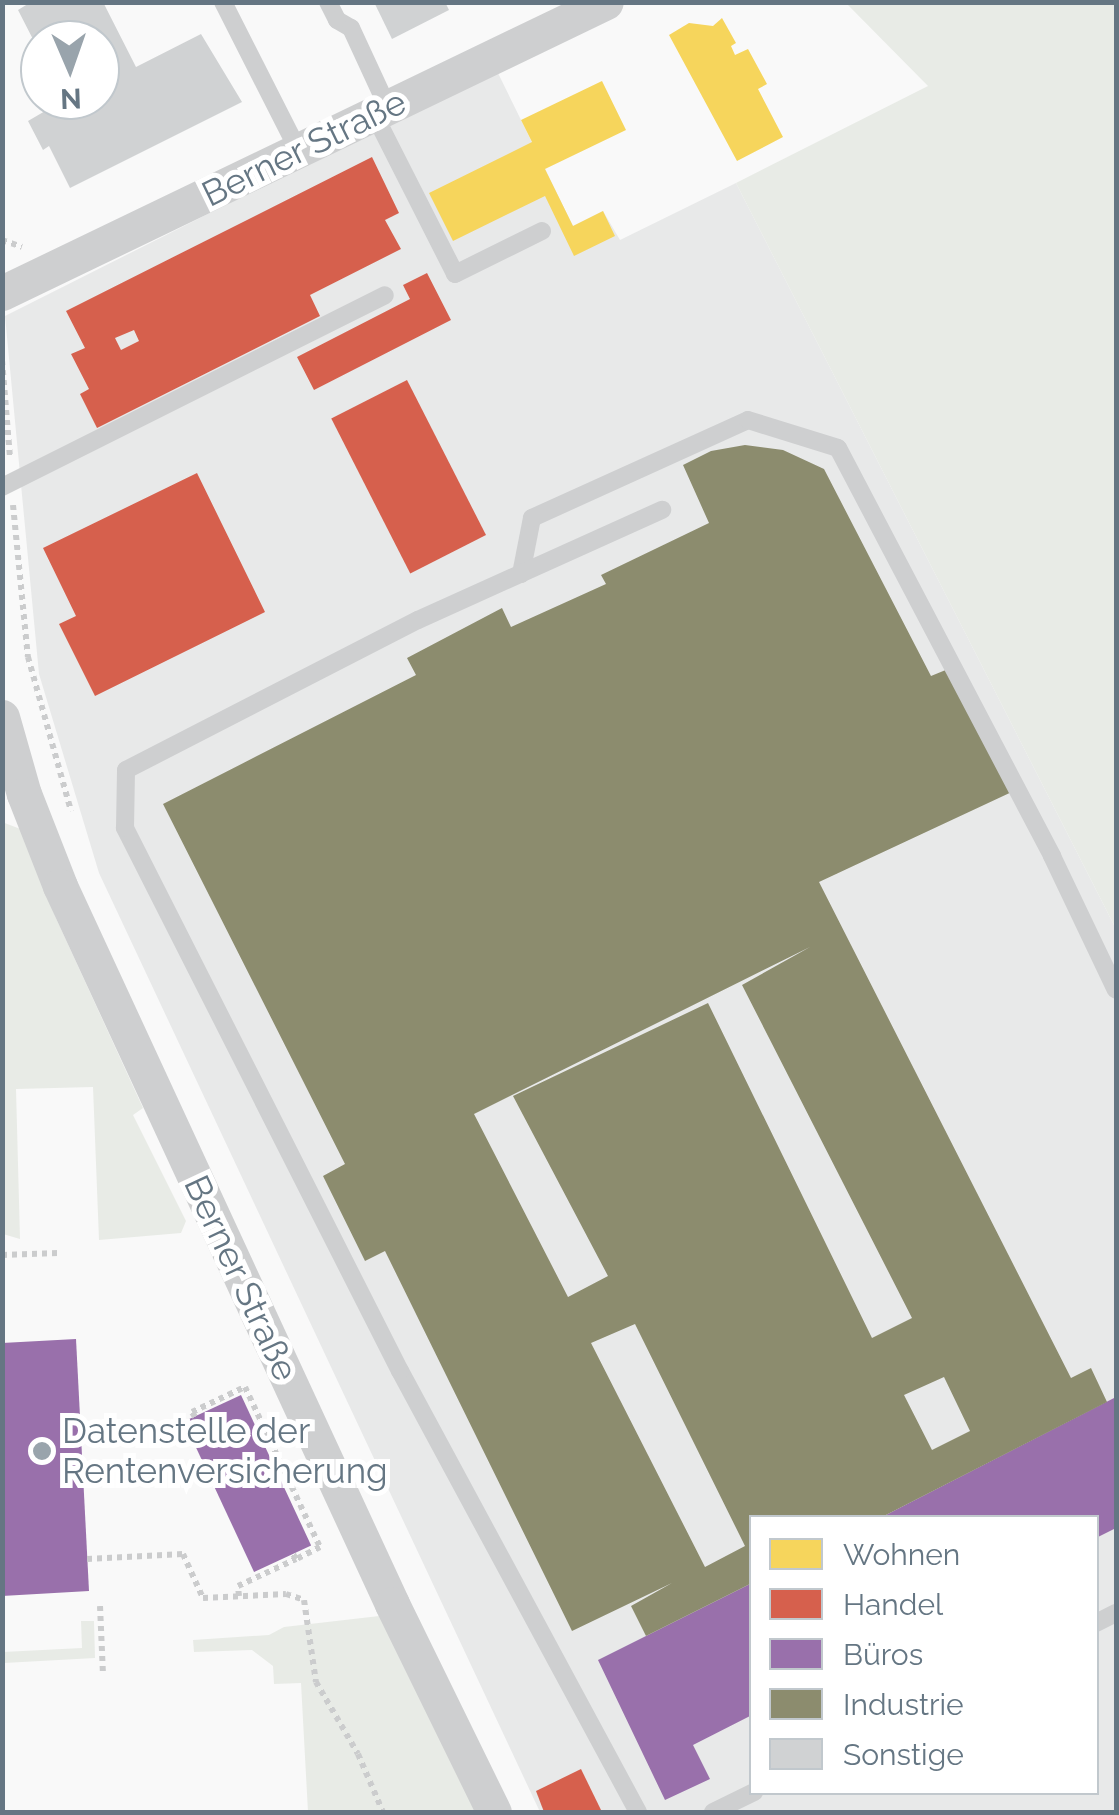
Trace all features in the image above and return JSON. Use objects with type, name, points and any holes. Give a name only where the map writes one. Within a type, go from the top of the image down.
[{"type":"street","name":"Berner Straße","points":[[2,293],[606,2]]},
{"type":"street","name":"Berner Straße","points":[[2,718],[13,797],[60,886],[224,1244],[494,1812]]},
{"type":"lane","points":[[223,2],[298,150]]},
{"type":"lane","points":[[328,2],[337,20],[352,28],[381,111],[455,274],[542,231]]},
{"type":"lane","points":[[7,485],[385,295]]},
{"type":"lane","points":[[521,574],[532,518],[748,420],[838,448],[1052,856],[1116,990]]},
{"type":"lane","points":[[638,1812],[400,1371],[125,828],[126,770],[418,620],[662,510]]},
{"type":"lane","points":[[713,1812],[749,1794]]},
{"type":"path","points":[[2,360],[7,485],[28,657],[74,824]]},
{"type":"path","points":[[2,1256],[58,1253]]},
{"type":"path","points":[[195,1417],[192,1412],[245,1387],[320,1547],[238,1586],[239,1596]]},
{"type":"path","points":[[87,1559],[183,1554],[203,1598],[286,1594],[304,1600],[316,1682],[358,1754],[383,1812]]},
{"type":"path","points":[[100,1606],[103,1675]]},
{"type":"shaded area","points":[[846,3],[1116,3],[1116,929],[736,183],[928,86]]},
{"type":"shaded area","points":[[496,69],[573,226],[603,211],[620,240],[736,183],[1116,929],[1116,1812],[540,1812],[99,873],[39,674],[5,316]]},
{"type":"shaded area","points":[[2,822],[23,830],[55,916],[143,1108],[133,1115],[186,1221],[181,1233],[99,1240],[93,1087],[16,1089],[20,1239],[3,1234]]},
{"type":"shaded area","points":[[388,1615],[481,1812],[308,1812],[301,1683],[274,1684],[273,1666],[252,1650],[194,1652],[193,1640],[269,1635],[284,1627]]},
{"type":"shaded area","points":[[81,1621],[94,1621],[95,1658],[4,1663],[3,1707],[3,1652],[82,1648]]},
{"type":"building: Wohnen","points":[[722,18],[736,43],[731,46],[735,55],[748,49],[767,84],[758,89],[783,137],[737,161],[669,35],[689,23],[713,26]]},
{"type":"building: Wohnen","points":[[602,81],[626,130],[545,169],[573,226],[603,211],[615,236],[574,256],[545,196],[453,241],[429,193],[532,142],[521,120]]},
{"type":"building: Handel","points":[[372,157],[399,213],[385,220],[401,249],[310,295],[320,316],[97,428],[80,394],[89,389],[71,354],[85,348],[66,311]],"holes":[[[134,330],[139,341],[121,350],[115,338]]]},
{"type":"building: Handel","points":[[427,273],[451,320],[314,390],[297,357],[410,299],[403,285]]},
{"type":"building: Handel","points":[[407,380],[486,535],[410,574],[331,419]]},
{"type":"building: Handel","points":[[197,473],[265,612],[95,696],[59,624],[76,616],[43,548]]},
{"type":"building: Handel","points":[[581,1769],[602,1812],[544,1812],[536,1791]]},
{"type":"building: Büros","name":"Datenstelle der Rentenversicherung","points":[[76,1339],[89,1591],[2,1596],[2,1343]]},
{"type":"building: Büros","points":[[241,1395],[311,1545],[254,1572],[184,1422]]},
{"type":"building: Büros","points":[[1116,1397],[1116,1528],[1099,1536],[1099,1515],[886,1515]]},
{"type":"building: Büros","points":[[749,1584],[749,1717],[693,1745],[710,1779],[665,1800],[598,1660]]},
{"type":"building: Industrie","points":[[745,445],[783,450],[824,469],[931,676],[953,667],[1016,790],[819,882],[1071,1378],[1091,1368],[1107,1402],[886,1515],[749,1515],[749,1584],[646,1636],[631,1606],[672,1583],[572,1631],[385,1251],[365,1261],[323,1176],[345,1164],[163,804],[416,675],[407,658],[502,608],[511,627],[606,584],[601,575],[709,523],[683,465],[711,451]],"holes":[[[810,947],[742,985],[912,1318],[872,1338],[708,1003],[513,1096],[608,1276],[568,1297],[474,1114]],[[635,1324],[745,1546],[705,1567],[591,1343]],[[944,1377],[970,1431],[932,1450],[904,1395]]]},
{"type":"building: Sonstige","points":[[31,2],[103,2],[112,20],[23,20],[18,10]]},
{"type":"building: Sonstige","points":[[374,2],[445,2],[449,10],[392,39]]},
{"type":"building: Sonstige","points":[[201,34],[242,102],[70,188],[49,146],[43,150],[28,121],[120,120],[120,35],[136,67]]},
{"type":"place","name":"Datenstelle der Rentenversicherung","points":[[42,1451]]}]
